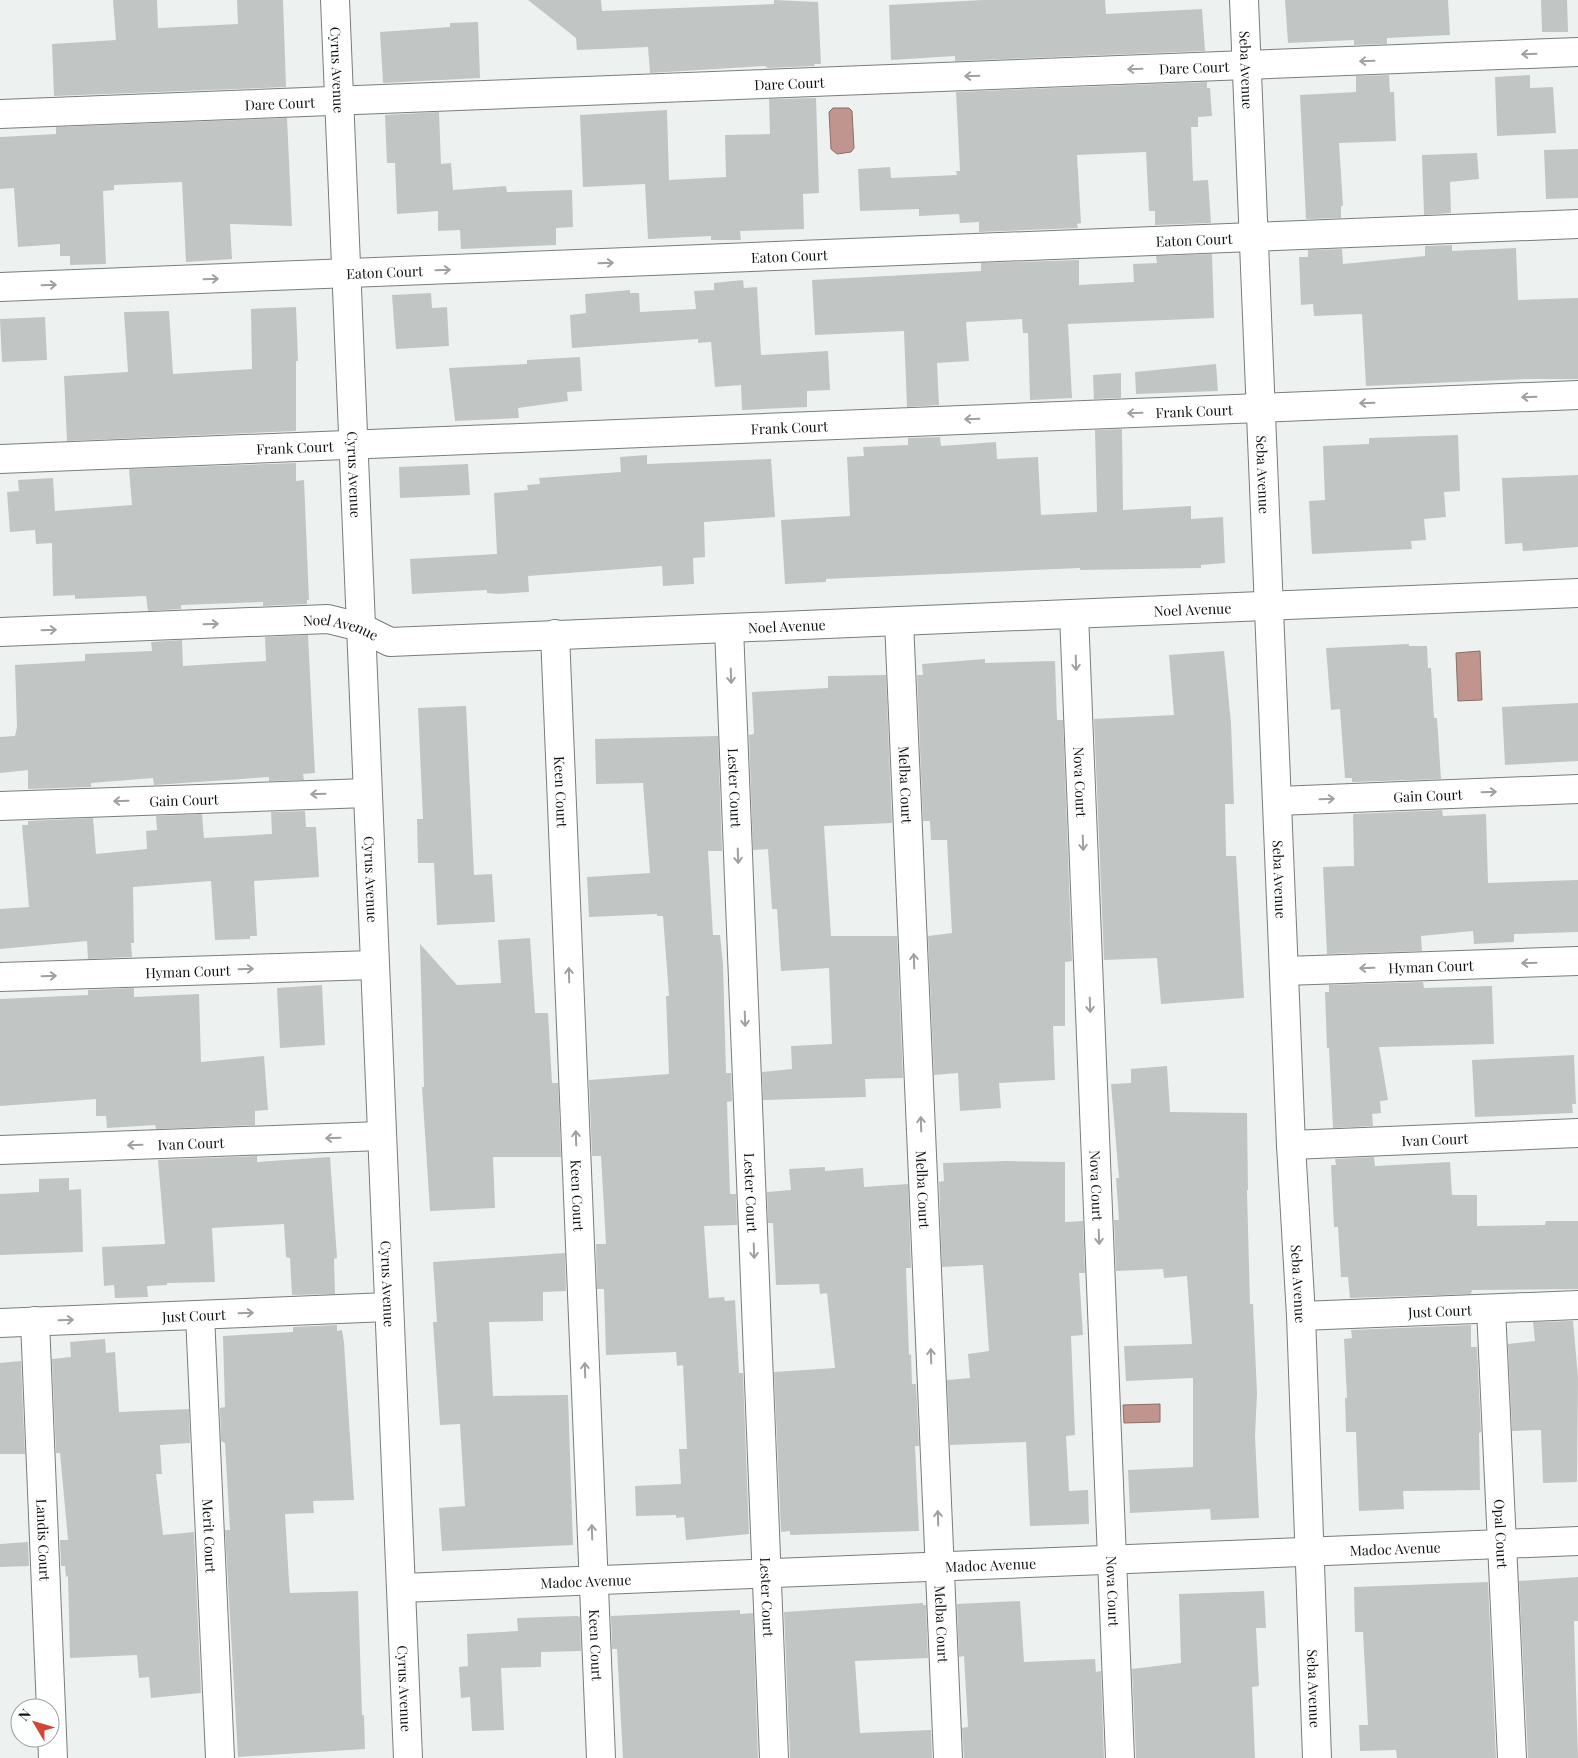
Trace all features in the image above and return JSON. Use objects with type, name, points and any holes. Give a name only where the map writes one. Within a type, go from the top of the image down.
[{"type":"street","name":"Cyrus Avenue","points":[[335,0],[408,1758]]},
{"type":"street","name":"Seba Avenue","points":[[1244,0],[1291,1145],[1301,1316],[1308,1552],[1317,1758]]},
{"type":"street","name":"Dare Court","points":[[0,114],[1578,52]]},
{"type":"street","name":"Eaton Court","points":[[0,287],[1578,224]]},
{"type":"street","name":"Frank Court","points":[[0,459],[1578,395]]},
{"type":"street","name":"Noel Avenue","points":[[0,632],[328,620],[360,627],[390,642],[1578,594]]},
{"type":"street","name":"Nova Court","points":[[1074,614],[1120,1758]]},
{"type":"street","name":"Melba Court","points":[[899,621],[948,1758]]},
{"type":"street","name":"Lester Court","points":[[729,628],[774,1758]]},
{"type":"street","name":"Keen Court","points":[[555,634],[601,1758]]},
{"type":"street","name":"Gain Court","points":[[1278,801],[1578,789]]},
{"type":"street","name":"Gain Court","points":[[0,806],[367,793]]},
{"type":"street","name":"Hyman Court","points":[[1285,971],[1578,962]]},
{"type":"street","name":"Hyman Court","points":[[0,978],[374,965]]},
{"type":"street","name":"Ivan Court","points":[[1291,1145],[1578,1133]]},
{"type":"street","name":"Ivan Court","points":[[0,1150],[381,1136]]},
{"type":"street","name":"Just Court","points":[[1301,1316],[1578,1306]]},
{"type":"street","name":"Just Court","points":[[0,1323],[388,1307]]},
{"type":"street","name":"Opal Court","points":[[1492,1310],[1512,1758]]},
{"type":"street","name":"Merit Court","points":[[200,1315],[220,1758]]},
{"type":"street","name":"Landis Court","points":[[35,1321],[53,1758]]},
{"type":"street","name":"Madoc Avenue","points":[[402,1588],[1578,1541]]},
{"type":"shaded area","points":[[833,108],[849,108],[852,111],[854,148],[851,152],[837,154],[831,149],[829,112]]},
{"type":"shaded area","points":[[1480,651],[1482,700],[1458,701],[1456,653]]},
{"type":"shaded area","points":[[1160,1404],[1160,1422],[1124,1423],[1123,1405]]},
{"type":"building","points":[[113,0],[157,0],[158,28],[238,24],[237,0],[283,0],[286,87],[54,96],[52,44],[116,40]]},
{"type":"building","points":[[528,0],[601,0],[602,11],[774,4],[774,0],[818,2],[821,64],[814,64],[815,66],[768,68],[765,66],[650,73],[648,47],[577,50],[576,38]]},
{"type":"building","points":[[983,0],[1105,0],[1106,14],[1202,9],[1205,51],[955,61],[955,56],[891,60],[889,5]]},
{"type":"building","points":[[1285,0],[1448,0],[1450,35],[1387,38],[1387,44],[1354,45],[1354,40],[1288,43]]},
{"type":"building","points":[[1541,0],[1567,0],[1568,32],[1542,32]]},
{"type":"building","points":[[478,22],[480,78],[383,83],[380,32],[450,27],[450,23]]},
{"type":"building","points":[[1389,75],[1390,92],[1394,92],[1396,141],[1339,143],[1343,206],[1341,206],[1341,218],[1306,219],[1300,95],[1356,92],[1356,76]]},
{"type":"building","points":[[1530,75],[1530,88],[1553,87],[1556,133],[1497,136],[1495,77]]},
{"type":"building","points":[[1207,82],[1207,88],[1210,88],[1212,116],[1198,117],[1198,127],[1191,127],[1193,181],[1208,180],[1211,223],[1155,225],[1155,211],[1149,211],[1146,152],[1077,155],[1081,223],[1077,224],[1078,228],[979,232],[979,222],[960,223],[959,214],[919,216],[919,209],[860,211],[858,169],[890,167],[891,178],[957,175],[956,171],[960,171],[956,92]]},
{"type":"building","points":[[816,98],[819,193],[803,194],[804,229],[740,231],[741,240],[711,240],[711,236],[648,239],[645,184],[583,187],[580,115],[667,110],[669,180],[726,177],[725,135],[770,134],[769,99]]},
{"type":"building","points":[[439,112],[441,164],[451,163],[453,190],[506,186],[507,192],[572,190],[573,227],[556,228],[556,245],[461,249],[460,230],[438,231],[438,211],[397,214],[395,163],[387,163],[385,115]]},
{"type":"building","points":[[287,118],[292,226],[230,224],[232,259],[186,262],[182,182],[114,185],[114,190],[103,191],[106,264],[70,265],[70,256],[60,256],[60,244],[18,247],[14,188],[0,189],[0,137],[56,134],[56,127]]},
{"type":"building","points":[[1578,149],[1578,198],[1546,199],[1544,150]]},
{"type":"building","points":[[1477,153],[1479,179],[1450,182],[1451,213],[1424,215],[1422,155]]},
{"type":"building","points":[[1452,245],[1452,251],[1516,248],[1518,300],[1578,298],[1578,379],[1528,379],[1366,386],[1362,314],[1314,316],[1313,304],[1301,305],[1299,257],[1308,257],[1308,250],[1342,249],[1343,264],[1425,256],[1425,246]]},
{"type":"building","points":[[1212,254],[1214,318],[1068,324],[1072,398],[1030,400],[1028,333],[1023,333],[1022,319],[966,322],[969,361],[937,363],[939,405],[907,407],[904,331],[815,335],[812,280],[981,271],[981,263],[1079,260],[1079,285],[1134,282],[1133,264],[1157,263],[1156,256]]},
{"type":"building","points":[[743,280],[744,288],[757,287],[761,355],[828,351],[830,390],[807,391],[807,407],[742,410],[741,385],[715,387],[711,342],[698,343],[698,339],[572,348],[570,315],[586,313],[585,294],[630,290],[630,293],[639,293],[640,312],[696,309],[694,291],[714,290],[714,283]]},
{"type":"building","points":[[431,293],[432,308],[447,307],[449,346],[396,349],[392,295]]},
{"type":"building","points":[[296,307],[298,361],[296,361],[296,431],[67,441],[64,376],[128,372],[124,312],[169,311],[173,374],[252,369],[251,309]]},
{"type":"building","points":[[45,317],[47,360],[2,362],[0,319]]},
{"type":"building","points":[[580,357],[582,391],[567,392],[568,401],[518,408],[519,418],[455,421],[449,368],[527,364],[527,360]]},
{"type":"building","points":[[1216,364],[1218,391],[1136,394],[1135,372]]},
{"type":"building","points":[[1121,373],[1121,398],[1094,399],[1093,375]]},
{"type":"building","points":[[1122,429],[1123,510],[1191,506],[1191,519],[1223,517],[1225,563],[1201,565],[1201,568],[1080,570],[1080,568],[826,579],[826,582],[785,584],[781,520],[850,516],[847,457],[864,456],[863,447],[908,445],[908,438],[940,437],[941,446],[996,442],[997,459],[1038,457],[1041,515],[1097,512],[1095,430]]},
{"type":"building","points":[[1458,435],[1460,491],[1444,492],[1446,517],[1424,519],[1426,540],[1411,541],[1412,549],[1312,554],[1309,501],[1325,500],[1323,446],[1369,444],[1369,438]]},
{"type":"building","points":[[647,455],[647,464],[771,459],[775,517],[704,522],[705,557],[693,558],[694,584],[663,586],[662,566],[528,576],[529,592],[498,594],[487,593],[487,590],[412,594],[410,559],[497,554],[494,493],[528,490],[527,485],[540,484],[539,478],[621,472],[620,457]]},
{"type":"building","points":[[296,463],[296,481],[304,480],[309,600],[307,600],[307,604],[263,606],[263,602],[181,605],[181,609],[148,611],[146,596],[75,599],[75,595],[53,596],[52,543],[36,544],[35,530],[10,532],[7,492],[19,491],[18,480],[53,478],[55,511],[132,505],[129,469]]},
{"type":"building","points":[[468,464],[470,495],[400,498],[399,467]]},
{"type":"building","points":[[1578,475],[1578,547],[1523,551],[1522,543],[1505,544],[1502,478]]},
{"type":"building","points":[[308,635],[315,773],[303,774],[304,780],[269,781],[269,777],[154,785],[153,778],[91,783],[91,787],[28,789],[28,770],[0,773],[0,737],[15,736],[17,727],[15,665],[85,661],[85,654],[152,651],[151,642],[182,640],[183,666],[266,661],[265,637]]},
{"type":"building","points":[[1409,644],[1409,646],[1427,646],[1428,668],[1431,668],[1434,718],[1437,718],[1441,779],[1352,782],[1352,778],[1345,778],[1340,709],[1331,710],[1326,648]]},
{"type":"building","points":[[1224,651],[1231,723],[1234,804],[1225,804],[1226,856],[1236,856],[1244,998],[1161,1004],[1157,958],[1104,960],[1094,719],[1174,715],[1169,655]]},
{"type":"building","points":[[985,659],[985,663],[1055,661],[1057,720],[1063,720],[1072,961],[1065,962],[1065,1026],[1053,1026],[1055,1080],[999,1083],[1001,1108],[960,1111],[958,1073],[934,1075],[928,936],[952,933],[947,840],[931,840],[930,821],[923,821],[917,675],[923,675],[922,664]]},
{"type":"building","points":[[886,675],[892,823],[824,826],[831,936],[897,936],[903,1078],[865,1079],[866,1097],[763,1100],[762,1072],[792,1069],[791,1046],[832,1044],[829,968],[781,971],[777,909],[772,909],[768,849],[753,850],[749,735],[754,734],[752,692],[828,688],[828,676]]},
{"type":"building","points":[[1578,703],[1578,761],[1505,765],[1502,707]]},
{"type":"building","points":[[466,706],[474,875],[492,874],[495,922],[437,925],[434,863],[418,863],[417,819],[423,819],[418,708]]},
{"type":"building","points":[[718,736],[722,851],[708,851],[713,935],[720,935],[723,964],[726,1073],[731,1073],[732,1101],[727,1102],[730,1194],[736,1194],[737,1225],[704,1226],[709,1298],[724,1297],[725,1301],[735,1300],[739,1373],[743,1373],[749,1534],[686,1540],[684,1517],[676,1518],[676,1515],[636,1516],[635,1486],[681,1484],[679,1449],[687,1449],[683,1365],[677,1366],[676,1352],[606,1355],[604,1289],[597,1289],[596,1244],[606,1244],[601,1156],[592,1156],[589,1080],[669,1074],[666,996],[669,996],[663,916],[657,916],[657,914],[589,917],[587,877],[650,873],[643,783],[596,784],[595,739]]},
{"type":"building","points":[[1442,810],[1443,816],[1486,814],[1488,883],[1578,880],[1578,932],[1514,934],[1514,942],[1474,944],[1473,931],[1421,936],[1422,951],[1327,954],[1323,867],[1354,866],[1353,814]]},
{"type":"building","points":[[305,811],[306,827],[316,827],[319,877],[254,881],[257,936],[250,936],[250,939],[215,940],[211,881],[133,887],[134,943],[131,943],[132,957],[88,959],[87,941],[0,949],[0,909],[29,907],[22,825],[28,825],[28,821],[93,818],[96,854],[147,849],[146,831],[157,830],[156,816],[202,814],[204,838],[272,834],[271,812]]},
{"type":"building","points":[[530,938],[535,1013],[548,1013],[552,1083],[558,1083],[561,1157],[493,1157],[495,1208],[430,1211],[422,1087],[424,1087],[420,944],[457,985],[501,983],[498,940]]},
{"type":"building","points":[[1423,982],[1424,988],[1492,986],[1494,1044],[1379,1047],[1388,1100],[1380,1101],[1381,1113],[1372,1114],[1373,1126],[1333,1128],[1325,992],[1329,992],[1329,985]]},
{"type":"building","points":[[322,985],[325,1045],[280,1048],[277,988]]},
{"type":"building","points":[[134,988],[134,997],[199,994],[201,1062],[264,1056],[268,1110],[255,1111],[255,1125],[156,1129],[155,1125],[107,1128],[106,1116],[96,1116],[96,1099],[0,1106],[0,999],[88,995],[88,990]]},
{"type":"building","points":[[1574,1055],[1576,1104],[1572,1104],[1573,1113],[1475,1117],[1472,1060]]},
{"type":"building","points":[[1167,1066],[1170,1112],[1247,1113],[1250,1304],[1253,1304],[1257,1393],[1255,1436],[1259,1518],[1211,1520],[1210,1509],[1130,1513],[1128,1470],[1193,1467],[1193,1378],[1126,1381],[1124,1346],[1192,1344],[1187,1276],[1164,1278],[1163,1269],[1116,1271],[1114,1220],[1119,1220],[1116,1178],[1119,1178],[1111,1084],[1131,1083],[1131,1069]]},
{"type":"building","points":[[257,1156],[257,1162],[330,1157],[337,1258],[334,1259],[335,1294],[292,1295],[290,1258],[286,1257],[284,1224],[212,1228],[215,1282],[167,1283],[167,1285],[147,1286],[148,1297],[115,1298],[114,1285],[104,1286],[102,1247],[165,1244],[158,1160]]},
{"type":"building","points":[[1374,1157],[1375,1166],[1450,1162],[1452,1195],[1477,1195],[1477,1226],[1545,1225],[1546,1221],[1578,1221],[1578,1289],[1472,1290],[1471,1294],[1350,1298],[1348,1277],[1341,1277],[1338,1227],[1334,1227],[1331,1165],[1336,1165],[1335,1159]]},
{"type":"building","points":[[1065,1162],[1065,1222],[1083,1221],[1085,1273],[1079,1273],[1083,1335],[1071,1336],[1075,1435],[1066,1436],[1069,1491],[1088,1490],[1089,1524],[1030,1526],[1026,1442],[950,1445],[947,1380],[970,1378],[968,1354],[989,1351],[983,1265],[942,1267],[939,1182],[944,1181],[943,1163]]},
{"type":"building","points":[[825,1167],[825,1171],[863,1168],[864,1187],[908,1184],[911,1268],[906,1268],[909,1355],[911,1354],[912,1384],[916,1384],[919,1446],[915,1446],[919,1531],[790,1535],[790,1531],[781,1532],[774,1372],[835,1368],[827,1293],[820,1294],[819,1284],[776,1285],[773,1223],[768,1223],[767,1192],[791,1190],[789,1169]]},
{"type":"building","points":[[69,1178],[69,1190],[81,1189],[83,1252],[0,1255],[0,1194],[39,1192],[39,1179]]},
{"type":"building","points":[[565,1253],[566,1291],[543,1292],[543,1321],[489,1322],[493,1396],[568,1395],[573,1545],[442,1551],[439,1508],[465,1506],[460,1424],[440,1425],[433,1322],[437,1322],[433,1262]]},
{"type":"building","points":[[1573,1321],[1578,1377],[1577,1482],[1543,1483],[1541,1430],[1512,1431],[1508,1344],[1535,1341],[1533,1322]]},
{"type":"building","points":[[337,1325],[337,1331],[342,1330],[344,1343],[354,1500],[313,1501],[314,1513],[285,1514],[289,1582],[290,1593],[358,1591],[365,1749],[238,1757],[225,1530],[230,1530],[225,1443],[221,1441],[220,1408],[225,1407],[223,1336],[293,1332],[293,1327]]},
{"type":"building","points":[[1471,1325],[1471,1347],[1477,1347],[1481,1432],[1479,1433],[1480,1490],[1403,1491],[1404,1509],[1359,1511],[1356,1432],[1346,1432],[1345,1398],[1347,1398],[1344,1339],[1352,1338],[1351,1330]]},
{"type":"building","points":[[105,1339],[106,1353],[115,1352],[119,1412],[189,1409],[190,1443],[160,1445],[162,1474],[156,1474],[163,1535],[194,1532],[201,1693],[151,1698],[149,1677],[139,1678],[137,1655],[70,1658],[68,1576],[66,1577],[65,1566],[61,1566],[60,1540],[68,1540],[60,1453],[56,1453],[52,1359],[71,1357],[70,1342]]},
{"type":"building","points":[[21,1361],[25,1454],[0,1454],[0,1363]]},
{"type":"building","points":[[28,1542],[29,1566],[0,1567],[0,1544]]},
{"type":"building","points":[[1578,1577],[1578,1621],[1574,1621],[1578,1758],[1528,1758],[1519,1581]]},
{"type":"building","points":[[1488,1582],[1496,1758],[1397,1758],[1396,1750],[1360,1751],[1359,1725],[1368,1725],[1363,1632],[1355,1632],[1354,1587]]},
{"type":"building","points":[[1264,1591],[1266,1628],[1256,1628],[1259,1686],[1252,1687],[1255,1758],[1136,1758],[1132,1669],[1181,1663],[1179,1594]]},
{"type":"building","points":[[1020,1601],[1024,1662],[1095,1659],[1096,1672],[1101,1671],[1104,1758],[964,1758],[962,1728],[968,1727],[964,1656],[959,1657],[957,1604]]},
{"type":"building","points":[[923,1603],[923,1605],[926,1605],[928,1658],[855,1661],[860,1733],[931,1730],[932,1758],[790,1758],[784,1612]]},
{"type":"building","points":[[740,1610],[740,1614],[753,1613],[758,1758],[623,1758],[617,1649],[612,1649],[611,1616]]},
{"type":"building","points":[[580,1617],[581,1651],[541,1652],[541,1667],[501,1668],[504,1730],[472,1731],[470,1697],[461,1698],[459,1667],[468,1666],[467,1634],[518,1631],[517,1618]]}]
